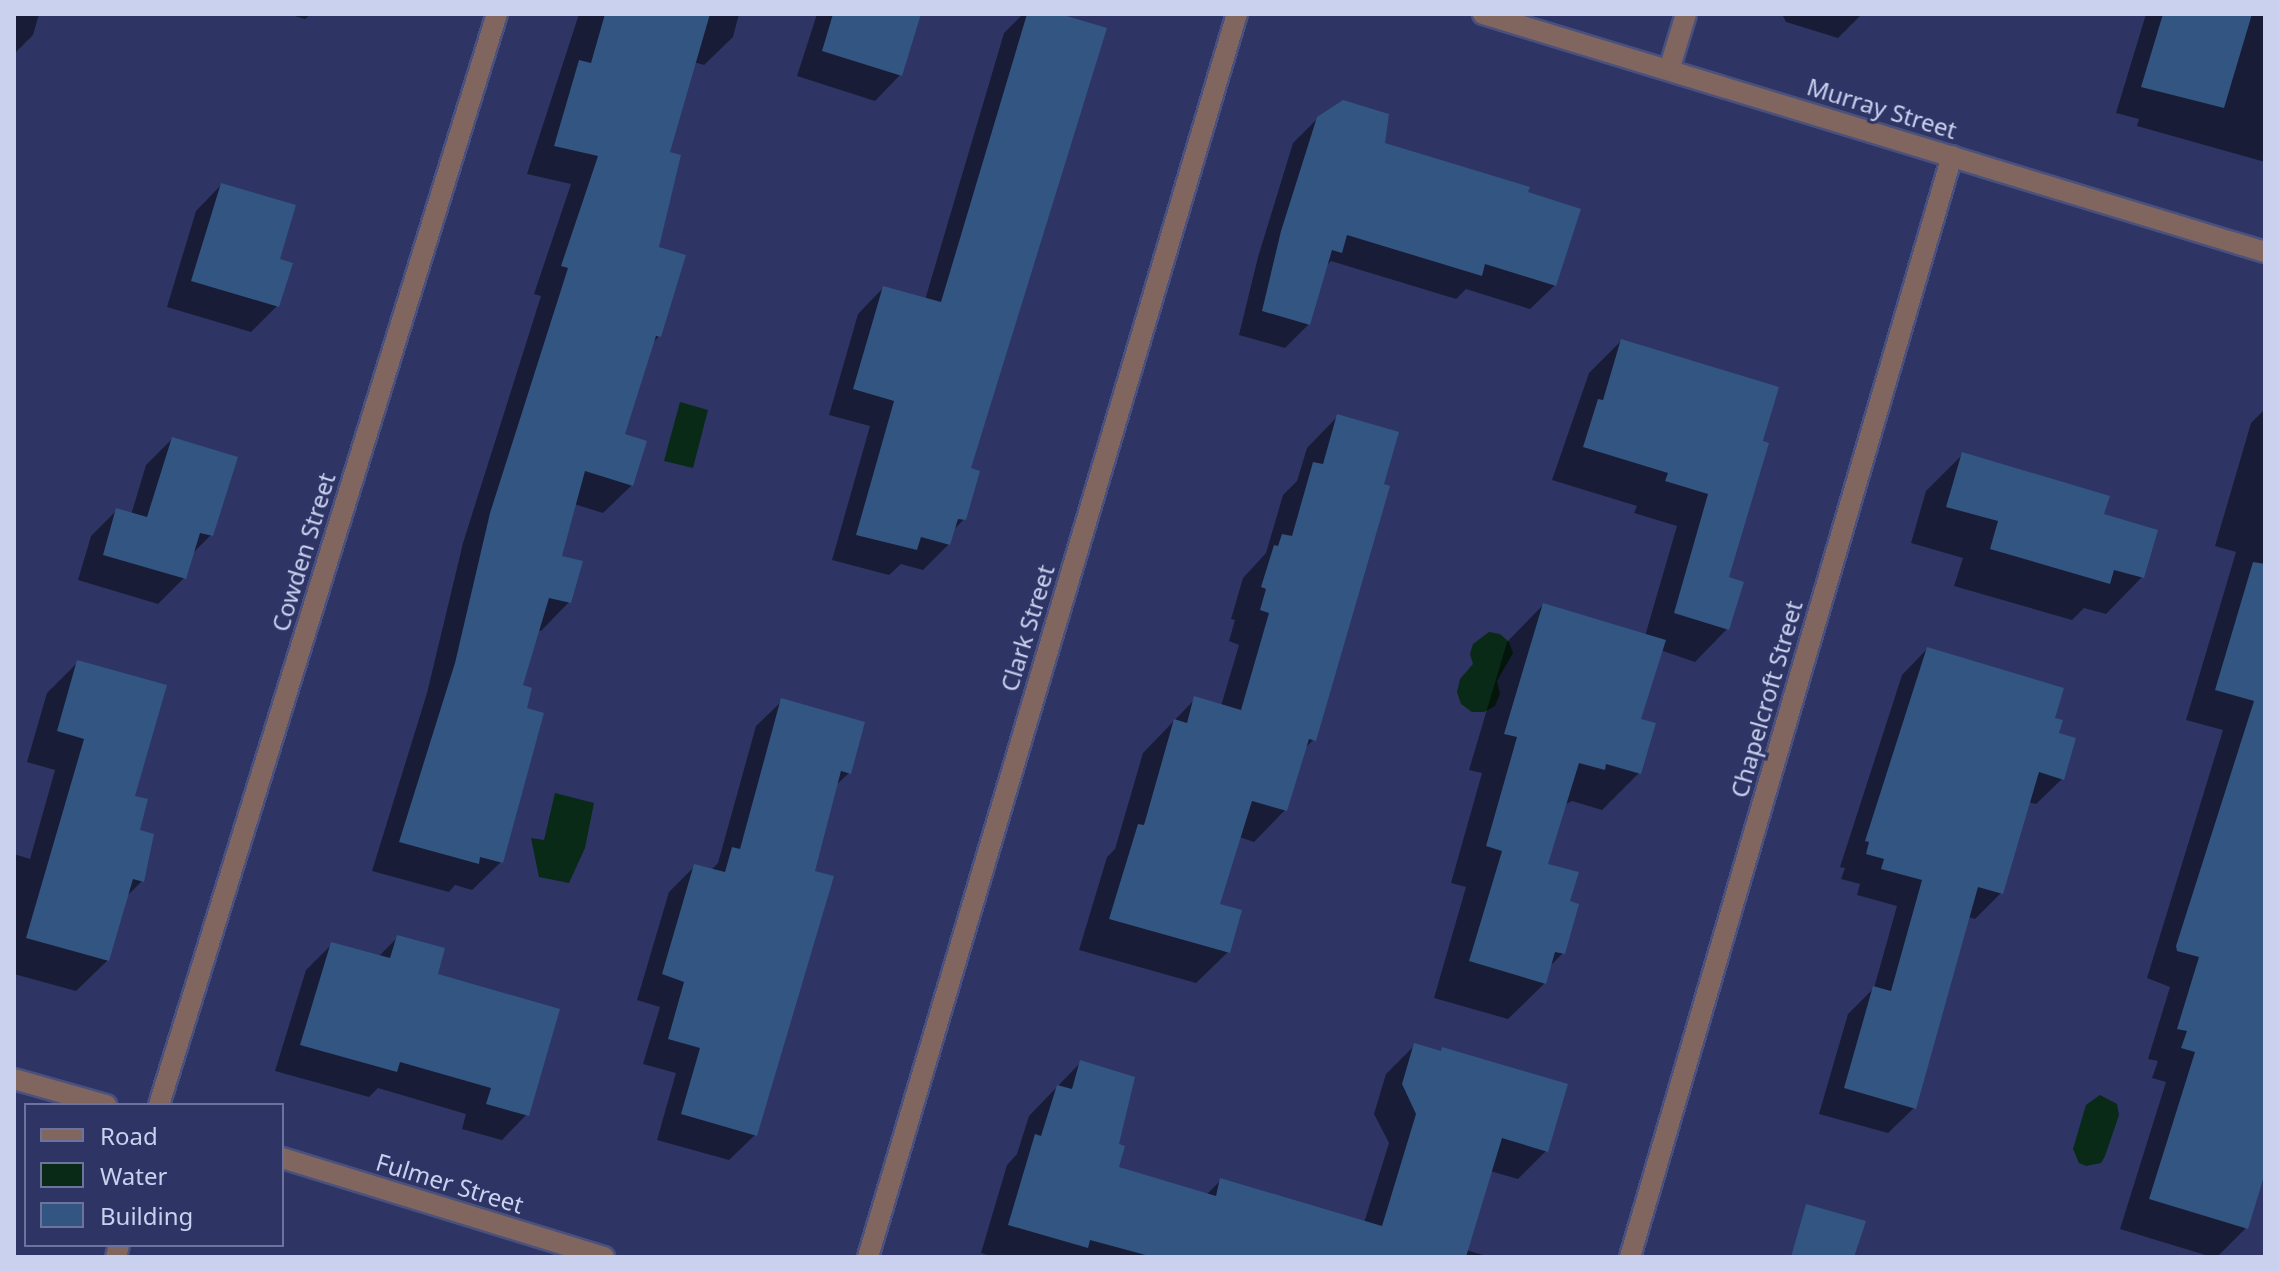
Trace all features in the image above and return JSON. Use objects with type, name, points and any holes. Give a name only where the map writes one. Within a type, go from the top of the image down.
[{"type":"street","name":"Cowden Street","points":[[160,1103],[497,14]]},
{"type":"street","name":"Clark Street","points":[[868,1257],[1237,14]]},
{"type":"street","name":"Murray Street","points":[[1483,14],[1512,18],[1669,70],[2265,252]]},
{"type":"street","points":[[1669,70],[1686,14]]},
{"type":"street","name":"Chapelcroft Street","points":[[1630,1257],[1952,156]]},
{"type":"street","points":[[14,1079],[99,1103]]},
{"type":"street","name":"Fulmer Street","points":[[284,1159],[604,1257]]},
{"type":"water","points":[[680,402],[708,410],[693,468],[664,461]]},
{"type":"water","points":[[1489,632],[1500,634],[1509,642],[1513,653],[1497,681],[1500,694],[1495,706],[1484,712],[1472,712],[1461,704],[1457,692],[1460,679],[1473,664],[1470,654],[1473,644]]},
{"type":"water","points":[[555,793],[594,803],[585,848],[569,883],[539,877],[531,838],[544,840]]},
{"type":"water","points":[[2100,1095],[2117,1104],[2119,1115],[2101,1163],[2086,1166],[2079,1163],[2073,1149],[2086,1105]]},
{"type":"building","points":[[605,14],[710,14],[670,152],[681,155],[659,247],[686,255],[661,337],[656,336],[625,434],[647,441],[633,486],[585,471],[562,556],[583,561],[571,603],[549,598],[523,685],[532,688],[527,708],[544,713],[503,863],[480,857],[479,864],[399,842],[455,663],[490,513],[568,268],[561,266],[598,156],[554,146],[579,60],[591,63]]},
{"type":"building","points":[[833,14],[921,14],[902,76],[822,51]]},
{"type":"building","points":[[1027,14],[1060,14],[1107,28],[971,468],[980,471],[966,520],[958,519],[950,545],[921,537],[917,550],[856,535],[894,401],[853,389],[883,286],[941,302]]},
{"type":"building","points":[[2163,14],[2252,14],[2224,108],[2141,87]]},
{"type":"building","points":[[1343,100],[1389,114],[1385,143],[1530,187],[1528,192],[1581,209],[1556,286],[1485,264],[1482,276],[1347,235],[1342,253],[1332,250],[1310,325],[1262,311],[1281,231],[1317,117]]},
{"type":"building","points":[[221,183],[296,205],[280,259],[293,263],[279,307],[191,281]]},
{"type":"building","points":[[1621,339],[1779,387],[1763,441],[1769,443],[1729,577],[1744,582],[1729,630],[1674,613],[1708,494],[1665,481],[1668,473],[1583,447],[1598,399],[1603,400]]},
{"type":"building","points":[[1337,414],[1399,432],[1384,484],[1390,486],[1316,741],[1309,739],[1287,811],[1252,801],[1220,904],[1242,910],[1230,953],[1109,919],[1138,824],[1144,825],[1174,719],[1187,723],[1194,696],[1241,710],[1269,613],[1260,610],[1266,589],[1261,587],[1274,545],[1278,546],[1282,534],[1292,536],[1313,462],[1323,464]]},
{"type":"building","points":[[172,437],[238,457],[213,536],[200,533],[186,579],[103,555],[116,508],[147,517]]},
{"type":"building","points":[[1962,452],[2110,496],[2104,514],[2158,530],[2144,578],[2114,570],[2110,584],[1990,549],[1998,521],[1946,507]]},
{"type":"building","points":[[2253,562],[2265,564],[2265,1173],[2248,1229],[2149,1199],[2195,1052],[2181,1048],[2187,1031],[2177,1029],[2199,957],[2177,951],[2176,946],[2254,701],[2215,690]]},
{"type":"building","points":[[1543,603],[1666,640],[1641,719],[1656,723],[1641,774],[1606,764],[1605,770],[1579,763],[1548,864],[1579,872],[1570,901],[1579,904],[1565,954],[1555,952],[1546,984],[1469,961],[1502,851],[1486,846],[1517,737],[1504,734]]},
{"type":"building","points":[[1927,647],[2064,688],[2055,718],[2063,720],[2059,733],[2076,738],[2064,780],[2039,772],[2003,894],[1978,887],[1916,1109],[1844,1088],[1873,986],[1891,991],[1922,880],[1881,869],[1884,859],[1866,854],[1869,842],[1865,841]]},
{"type":"building","points":[[77,660],[167,685],[135,796],[148,799],[140,830],[154,834],[144,882],[133,879],[109,961],[26,938],[84,739],[57,731]]},
{"type":"building","points":[[781,698],[865,722],[851,774],[841,771],[815,871],[834,876],[757,1136],[681,1114],[700,1048],[668,1039],[684,982],[662,974],[694,864],[725,872],[732,847],[740,849]]},
{"type":"building","points":[[397,935],[445,948],[438,974],[560,1009],[529,1116],[486,1104],[491,1088],[400,1062],[397,1072],[300,1045],[331,942],[390,958]]},
{"type":"building","points":[[1414,1043],[1441,1051],[1442,1047],[1568,1084],[1548,1152],[1502,1138],[1466,1257],[1153,1257],[1090,1240],[1088,1248],[1008,1225],[1035,1134],[1041,1136],[1057,1085],[1072,1089],[1080,1060],[1135,1077],[1119,1144],[1125,1146],[1119,1167],[1216,1196],[1220,1178],[1382,1226],[1416,1114],[1402,1084]]},
{"type":"building","points":[[1806,1204],[1866,1221],[1854,1257],[1791,1257]]}]
